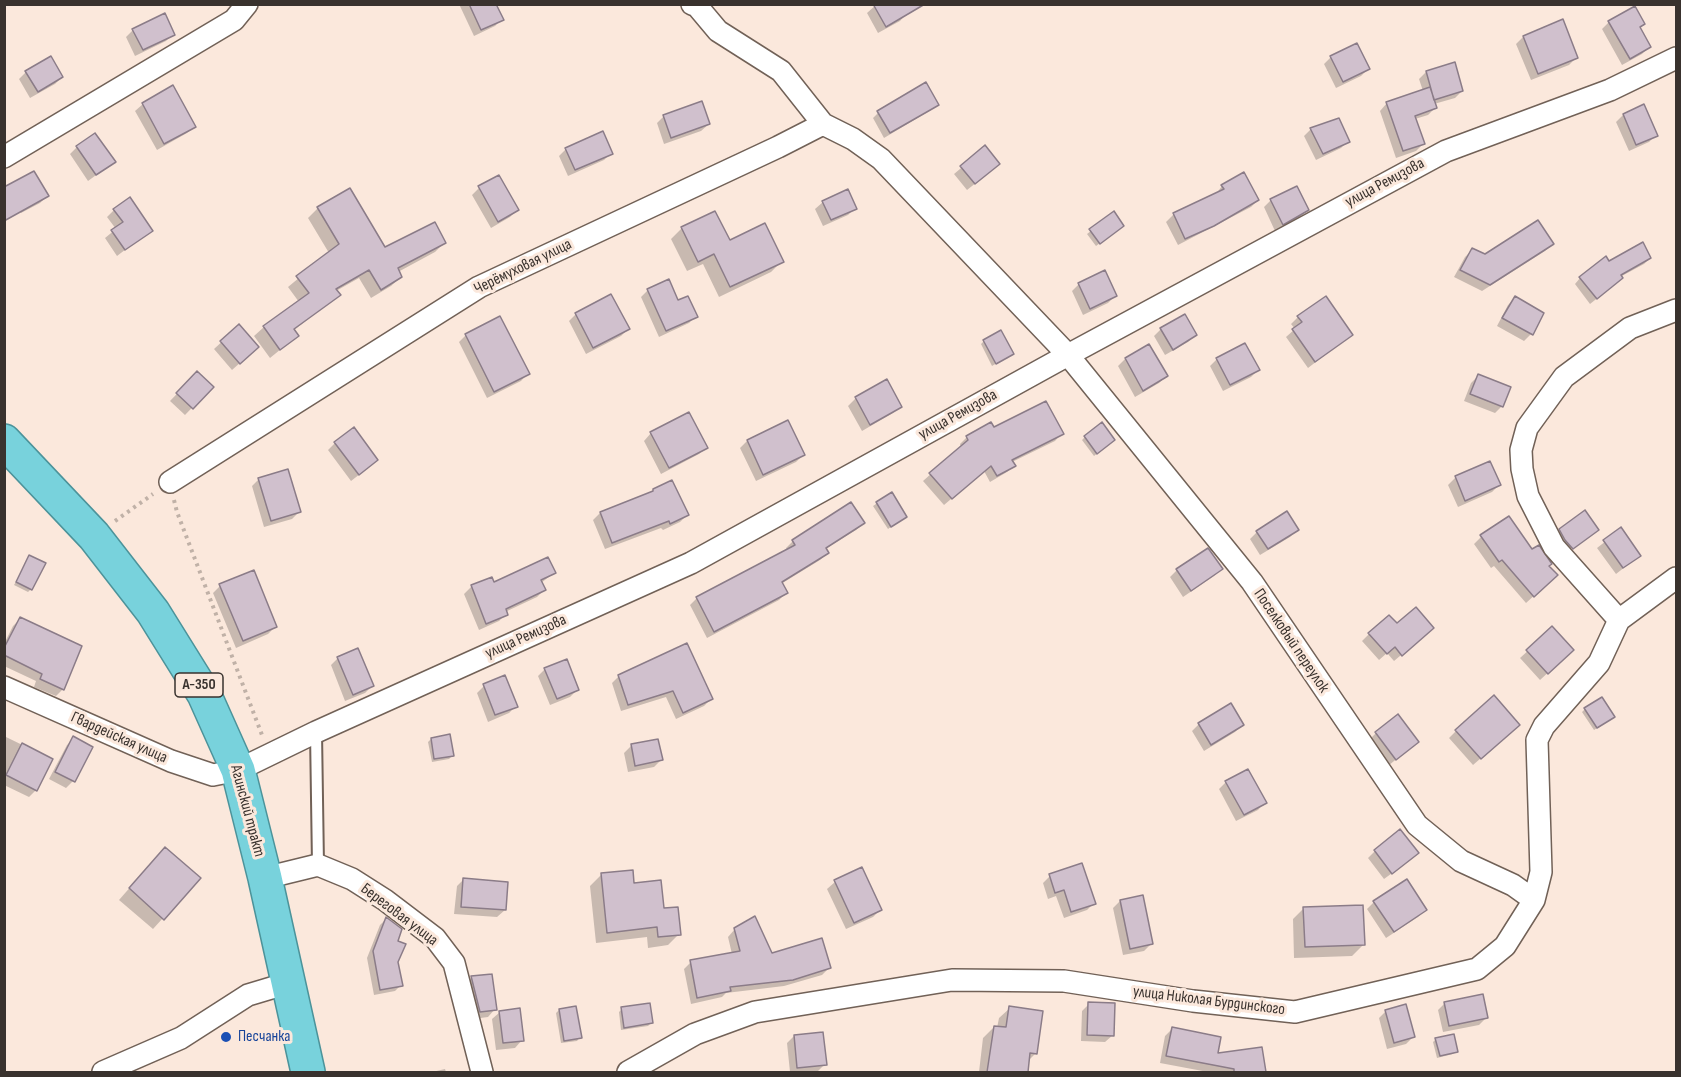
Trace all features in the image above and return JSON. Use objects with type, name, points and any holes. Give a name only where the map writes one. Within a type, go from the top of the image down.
[{"type":"highway","name":"Агинский тракт","points":[[4,441],[94,536],[153,612],[204,694],[238,770],[265,878],[308,1072]]},
{"type":"street","points":[[4,157],[234,20],[247,4]]},
{"type":"street","points":[[695,5],[718,31],[781,71],[823,124]]},
{"type":"street","name":"улица Ремизова","points":[[238,770],[316,732],[691,563],[1068,355],[1446,151],[1610,90],[1677,58]]},
{"type":"street","name":"Поселковый переулок","points":[[823,124],[853,139],[881,159],[1068,355],[1252,582],[1417,825],[1461,861],[1513,885],[1534,900]]},
{"type":"street","name":"Черёмуховая улица","points":[[170,482],[479,287],[823,124]]},
{"type":"street","points":[[1677,310],[1630,328],[1564,377],[1527,428],[1521,450],[1522,469],[1528,496],[1554,547],[1618,620],[1677,578]]},
{"type":"street","name":"улица Николая Бурдинского","points":[[628,1072],[695,1035],[755,1012],[952,980],[1064,981],[1295,1012],[1477,969],[1505,946],[1534,900],[1541,872],[1537,740],[1544,726],[1599,663],[1618,620]]},
{"type":"street","name":"Гвардейская улица","points":[[4,687],[171,761],[213,775],[238,770]]},
{"type":"street","points":[[265,878],[318,865]]},
{"type":"street","name":"Береговая улица","points":[[318,865],[351,879],[385,900],[435,938],[454,963],[482,1072]]},
{"type":"street","points":[[103,1072],[181,1038],[248,994],[288,983]]},
{"type":"lane","points":[[316,732],[318,865]]},
{"type":"path","points":[[94,536],[170,482],[177,512],[270,755]]},
{"type":"building","points":[[469,4],[496,4],[504,20],[481,30]]},
{"type":"building","points":[[873,4],[925,4],[886,27]]},
{"type":"building","points":[[1635,6],[1645,24],[1640,27],[1651,47],[1630,59],[1608,21]]},
{"type":"building","points":[[165,13],[175,35],[143,50],[132,29]]},
{"type":"building","points":[[1563,19],[1578,58],[1538,74],[1523,36]]},
{"type":"building","points":[[1357,43],[1370,69],[1343,82],[1330,56]]},
{"type":"building","points":[[51,56],[63,77],[38,92],[25,71]]},
{"type":"building","points":[[1455,62],[1463,91],[1434,100],[1426,71]]},
{"type":"building","points":[[926,82],[939,105],[890,133],[877,111]]},
{"type":"building","points":[[173,85],[196,127],[164,144],[142,103]]},
{"type":"building","points":[[1430,87],[1437,108],[1415,116],[1425,144],[1403,151],[1386,102]]},
{"type":"building","points":[[702,101],[710,124],[671,138],[663,115]]},
{"type":"building","points":[[1644,104],[1658,136],[1636,145],[1623,114]]},
{"type":"building","points":[[1339,118],[1350,142],[1323,154],[1310,128]]},
{"type":"building","points":[[603,131],[613,154],[575,170],[565,148]]},
{"type":"building","points":[[95,133],[116,162],[96,175],[76,146]]},
{"type":"building","points":[[985,145],[1000,164],[975,184],[960,166]]},
{"type":"building","points":[[34,171],[49,196],[4,221],[4,187]]},
{"type":"building","points":[[1244,172],[1259,200],[1214,226],[1185,239],[1173,213],[1224,189],[1221,185]]},
{"type":"building","points":[[499,175],[519,210],[498,222],[478,186]]},
{"type":"building","points":[[1297,186],[1309,210],[1283,225],[1270,199]]},
{"type":"building","points":[[350,188],[385,247],[435,222],[446,243],[398,268],[402,277],[381,290],[369,270],[336,289],[341,295],[294,329],[299,336],[280,350],[263,326],[309,293],[296,276],[339,244],[317,207]]},
{"type":"building","points":[[848,189],[857,209],[831,220],[822,201]]},
{"type":"building","points":[[130,197],[153,231],[125,250],[111,230],[123,222],[113,209]]},
{"type":"building","points":[[715,211],[730,240],[765,223],[784,262],[730,287],[714,254],[698,262],[681,227]]},
{"type":"building","points":[[1114,211],[1124,226],[1100,244],[1089,229]]},
{"type":"building","points":[[1538,220],[1554,244],[1490,285],[1460,270],[1472,248],[1485,254]]},
{"type":"building","points":[[1643,242],[1651,258],[1621,275],[1623,278],[1597,299],[1579,277],[1606,256],[1609,261]]},
{"type":"building","points":[[1105,270],[1117,296],[1090,309],[1078,283]]},
{"type":"building","points":[[669,279],[678,300],[688,296],[698,317],[666,331],[647,289]]},
{"type":"building","points":[[611,294],[630,329],[593,348],[575,313]]},
{"type":"building","points":[[1326,296],[1353,335],[1315,362],[1292,329],[1302,322],[1297,316]]},
{"type":"building","points":[[1515,296],[1544,313],[1533,335],[1502,318]]},
{"type":"building","points":[[1185,314],[1197,335],[1173,350],[1160,328]]},
{"type":"building","points":[[500,316],[530,374],[494,392],[465,334]]},
{"type":"building","points":[[239,324],[259,347],[240,364],[220,341]]},
{"type":"building","points":[[1001,330],[1014,354],[996,364],[983,340]]},
{"type":"building","points":[[1245,343],[1260,370],[1230,385],[1216,358]]},
{"type":"building","points":[[1149,344],[1168,376],[1143,391],[1125,358]]},
{"type":"building","points":[[197,371],[214,387],[193,409],[176,393]]},
{"type":"building","points":[[1478,374],[1511,387],[1503,407],[1470,394]]},
{"type":"building","points":[[887,379],[902,407],[870,425],[855,397]]},
{"type":"building","points":[[1046,401],[1064,434],[1012,460],[1016,466],[997,476],[991,466],[952,499],[929,473],[968,440],[966,436],[991,422],[994,427]]},
{"type":"building","points":[[689,412],[708,448],[669,468],[650,432]]},
{"type":"building","points":[[788,420],[805,455],[763,475],[747,440]]},
{"type":"building","points":[[1102,422],[1115,440],[1097,454],[1084,436]]},
{"type":"building","points":[[354,427],[378,460],[359,475],[334,442]]},
{"type":"building","points":[[1490,461],[1501,485],[1465,501],[1455,476]]},
{"type":"building","points":[[288,469],[301,512],[271,521],[258,478]]},
{"type":"building","points":[[672,480],[689,515],[670,524],[669,521],[612,543],[600,512],[653,491]]},
{"type":"building","points":[[892,492],[907,517],[891,527],[876,502]]},
{"type":"building","points":[[851,502],[865,523],[826,548],[829,553],[782,582],[788,593],[714,632],[696,597],[795,545],[792,540]]},
{"type":"building","points":[[1585,510],[1599,530],[1573,549],[1559,529]]},
{"type":"building","points":[[1287,511],[1299,530],[1268,549],[1256,531]]},
{"type":"building","points":[[1509,516],[1532,549],[1539,545],[1552,564],[1549,566],[1558,575],[1534,597],[1502,560],[1499,562],[1480,535]]},
{"type":"building","points":[[1621,527],[1641,556],[1623,568],[1603,540]]},
{"type":"building","points":[[1208,548],[1223,569],[1191,591],[1176,569]]},
{"type":"building","points":[[29,555],[46,563],[32,590],[16,582]]},
{"type":"building","points":[[548,557],[556,573],[541,580],[546,590],[506,609],[508,615],[486,624],[471,585],[492,577],[494,582]]},
{"type":"building","points":[[254,570],[277,627],[243,641],[219,584]]},
{"type":"building","points":[[1416,607],[1434,628],[1402,656],[1395,647],[1387,654],[1368,633],[1389,615],[1397,623]]},
{"type":"building","points":[[20,617],[82,646],[64,690],[40,679],[42,674],[4,655],[4,648]]},
{"type":"building","points":[[1552,626],[1574,650],[1548,674],[1526,650]]},
{"type":"building","points":[[687,643],[713,699],[683,713],[673,691],[628,705],[618,675]]},
{"type":"building","points":[[358,648],[374,686],[353,695],[337,657]]},
{"type":"building","points":[[567,659],[579,690],[557,699],[544,668]]},
{"type":"building","points":[[505,675],[518,707],[495,715],[483,684]]},
{"type":"building","points":[[1494,695],[1520,725],[1481,759],[1455,730]]},
{"type":"building","points":[[1602,697],[1615,717],[1597,728],[1584,708]]},
{"type":"building","points":[[1231,703],[1244,725],[1211,745],[1198,723]]},
{"type":"building","points":[[1398,714],[1419,742],[1396,760],[1375,732]]},
{"type":"building","points":[[450,734],[454,756],[434,759],[431,738]]},
{"type":"building","points":[[73,736],[93,747],[75,782],[55,772]]},
{"type":"building","points":[[658,739],[663,760],[635,766],[631,744]]},
{"type":"building","points":[[22,743],[53,759],[37,791],[6,775]]},
{"type":"building","points":[[1248,769],[1267,803],[1244,815],[1225,781]]},
{"type":"building","points":[[1400,829],[1419,853],[1392,874],[1374,850]]},
{"type":"building","points":[[165,847],[201,878],[164,920],[129,888]]},
{"type":"building","points":[[1082,863],[1096,904],[1071,912],[1064,890],[1055,893],[1049,874]]},
{"type":"building","points":[[862,867],[882,910],[854,923],[834,880]]},
{"type":"building","points":[[633,870],[634,883],[661,880],[664,908],[678,907],[681,935],[658,937],[657,927],[607,933],[601,873]]},
{"type":"building","points":[[463,878],[508,882],[506,910],[461,907]]},
{"type":"building","points":[[1407,879],[1427,910],[1394,932],[1373,901]]},
{"type":"building","points":[[1143,895],[1153,944],[1130,949],[1120,900]]},
{"type":"building","points":[[1363,905],[1365,945],[1305,947],[1303,907]]},
{"type":"building","points":[[755,916],[772,953],[822,938],[831,968],[793,980],[730,987],[731,991],[697,998],[690,960],[740,951],[734,928]]},
{"type":"building","points":[[386,917],[402,929],[398,941],[406,944],[398,962],[403,986],[380,990],[373,951]]},
{"type":"building","points":[[492,974],[497,1010],[480,1012],[471,976]]},
{"type":"building","points":[[1483,994],[1488,1018],[1449,1026],[1444,1002]]},
{"type":"building","points":[[1088,1002],[1115,1003],[1114,1036],[1087,1035]]},
{"type":"building","points":[[650,1003],[653,1023],[624,1028],[621,1007]]},
{"type":"building","points":[[1406,1004],[1415,1037],[1394,1043],[1385,1010]]},
{"type":"building","points":[[576,1006],[582,1038],[564,1041],[559,1009]]},
{"type":"building","points":[[1009,1006],[1043,1011],[1037,1054],[1030,1053],[1028,1072],[987,1072],[994,1026],[1006,1027]]},
{"type":"building","points":[[520,1008],[524,1041],[503,1043],[499,1011]]},
{"type":"building","points":[[1172,1027],[1221,1037],[1218,1053],[1262,1047],[1266,1072],[1234,1072],[1234,1069],[1166,1056]]},
{"type":"building","points":[[823,1032],[827,1065],[797,1068],[794,1035]]},
{"type":"building","points":[[1454,1034],[1458,1052],[1440,1056],[1435,1038]]},
{"type":"place","name":"Песчанка","points":[[226,1037]]}]
